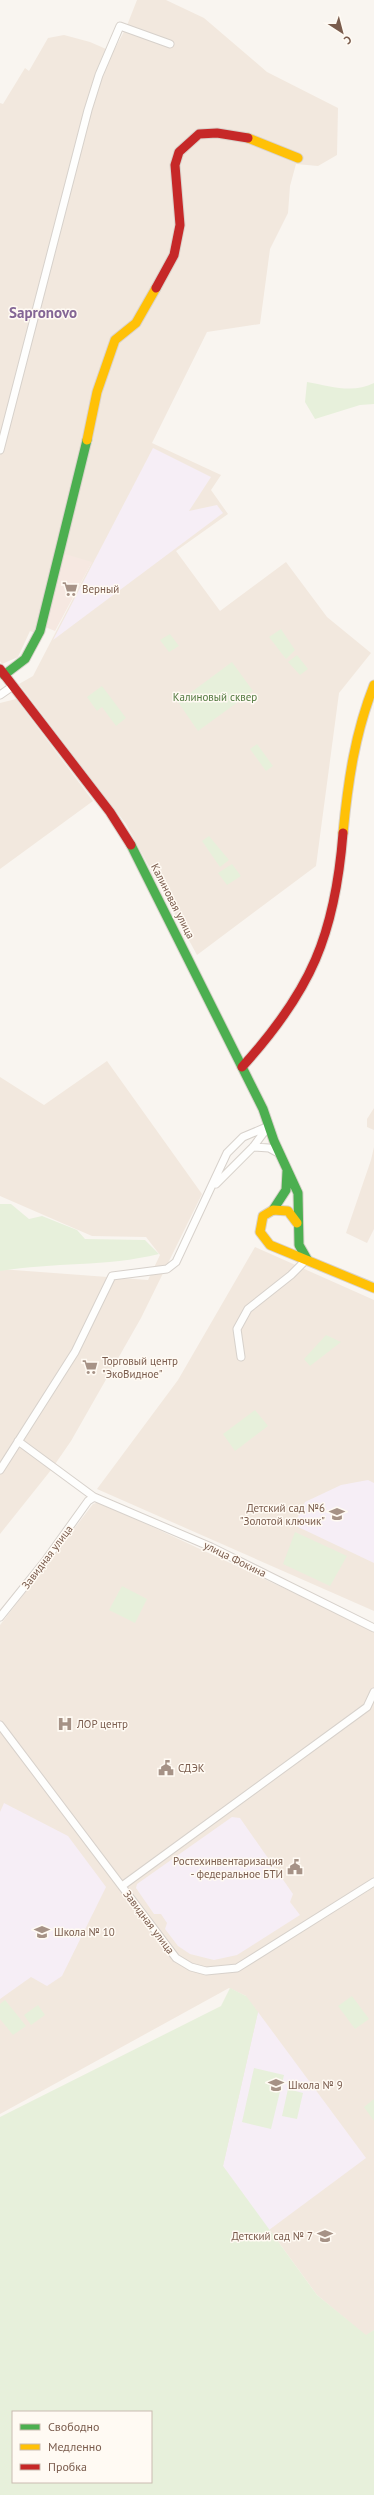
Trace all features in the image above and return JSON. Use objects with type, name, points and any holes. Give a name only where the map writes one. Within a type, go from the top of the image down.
[{"type":"street","points":[[0,450],[84,124],[106,60],[120,26],[170,44]]},
{"type":"street","points":[[2,672],[25,659],[40,631],[82,465],[97,392],[115,340],[136,323],[174,255],[180,225],[175,165],[179,152],[199,134],[217,133],[255,139],[298,158]]},
{"type":"street","name":"Калиновая улица","points":[[2,672],[110,812],[125,835],[264,1109],[280,1154],[298,1194],[297,1227],[299,1245],[307,1259]]},
{"type":"street","points":[[242,1066],[281,1024],[297,1000],[323,946],[331,919],[340,873],[349,763],[364,708],[374,685]]},
{"type":"street","points":[[0,695],[13,686]]},
{"type":"street","points":[[213,1187],[253,1147],[269,1126]]},
{"type":"street","points":[[0,1470],[75,1352],[112,1276],[167,1269],[176,1262],[213,1187],[227,1153],[243,1137],[269,1126]]},
{"type":"street","points":[[253,1147],[269,1148],[280,1154]]},
{"type":"street","points":[[286,1167],[288,1180],[286,1190],[273,1210],[263,1216],[259,1227],[265,1242],[374,1288]]},
{"type":"street","points":[[273,1210],[288,1211],[297,1227],[292,1241],[282,1247],[276,1247]]},
{"type":"street","points":[[241,1357],[237,1329],[248,1310],[291,1275],[307,1259]]},
{"type":"street","name":"улица Фокина","points":[[18,1441],[94,1497],[211,1547],[374,1628]]},
{"type":"street","name":"Завидная улица","points":[[0,1617],[45,1562],[88,1501],[94,1497]]},
{"type":"street","points":[[122,1886],[367,1707],[374,1692]]},
{"type":"street","name":"Завидная улица","points":[[0,1725],[176,1958],[191,1967],[206,1971],[237,1968],[373,1886]]},
{"type":"shaded area","points":[[137,0],[166,0],[204,18],[267,72],[338,108],[337,155],[318,166],[296,164],[290,186],[288,213],[270,249],[260,324],[207,332],[152,443],[221,475],[211,490],[228,514],[176,551],[220,611],[286,562],[327,617],[371,653],[339,693],[316,866],[197,955],[126,824],[19,684],[33,676],[92,562],[35,633],[30,631],[18,657],[2,664],[0,661],[0,103],[3,104],[25,68],[29,71],[48,38],[64,35],[90,42],[113,52],[126,28]]},
{"type":"shaded area","points":[[153,448],[211,477],[189,511],[217,505],[223,513],[53,640]]},
{"type":"shaded area","points":[[62,553],[92,562],[55,631],[43,626]]},
{"type":"shaded area","points":[[16,699],[93,801],[0,869],[0,703]]},
{"type":"shaded area","points":[[107,1061],[202,1194],[141,1318],[71,1441],[51,1470],[0,1534],[0,1269],[148,1280],[160,1255],[146,1237],[92,1236],[0,1196],[0,1077],[44,1105]]},
{"type":"shaded area","points":[[374,1108],[374,1130],[367,1127],[367,1119]]},
{"type":"shaded area","points":[[374,1147],[374,1229],[367,1243],[346,1233]]},
{"type":"shaded area","points":[[255,1247],[374,1300],[374,1611],[97,1489],[178,1380]]},
{"type":"shaded area","name":"Детский сад №6 \"Золотой ключик\"","points":[[368,1480],[374,1483],[374,1563],[294,1525],[305,1502],[341,1485]]},
{"type":"shaded area","points":[[99,1502],[374,1630],[374,2330],[366,2336],[317,2295],[223,2166],[246,1996],[229,1988],[0,2114],[0,1625],[93,1504]]},
{"type":"shaded area","name":"Школа № 10","points":[[4,1803],[68,1836],[106,1887],[62,1976],[47,1986],[31,1977],[0,1999],[0,1812]]},
{"type":"shaded area","points":[[232,1817],[240,1818],[293,1894],[290,1902],[300,1915],[237,1955],[214,1960],[190,1954],[178,1946],[165,1929],[167,1923],[161,1914],[154,1914],[136,1888],[137,1884]]},
{"type":"shaded area","name":"Школа № 9","points":[[258,2012],[366,2158],[269,2230],[223,2166]]},
{"type":"green space","points":[[307,382],[350,389],[374,383],[374,404],[360,405],[315,419],[305,402]]},
{"type":"green space","points":[[281,629],[295,650],[286,659],[269,637]]},
{"type":"green space","points":[[170,634],[179,646],[169,652],[160,640]]},
{"type":"green space","points":[[297,655],[308,669],[300,675],[288,662]]},
{"type":"green space","name":"Калиновый сквер","points":[[232,662],[253,691],[198,731],[178,702]]},
{"type":"green space","points":[[102,686],[126,718],[116,726],[102,707],[97,711],[87,697]]},
{"type":"green space","points":[[257,744],[273,766],[266,771],[250,749]]},
{"type":"green space","points":[[209,836],[229,860],[220,867],[202,841]]},
{"type":"green space","points":[[232,864],[241,876],[227,885],[218,873]]},
{"type":"green space","points":[[0,1204],[11,1204],[29,1219],[42,1216],[77,1230],[85,1239],[145,1240],[159,1254],[119,1261],[40,1266],[0,1271]]},
{"type":"green space","points":[[326,1335],[341,1342],[310,1366],[304,1359]]},
{"type":"green space","points":[[255,1410],[268,1426],[235,1451],[223,1434]]},
{"type":"green space","points":[[295,1532],[347,1556],[330,1586],[283,1564]]},
{"type":"green space","points":[[122,1586],[147,1599],[135,1623],[109,1610]]},
{"type":"green space","points":[[230,1988],[246,1996],[258,2012],[223,2166],[317,2295],[366,2335],[374,2330],[374,2495],[0,2495],[0,2117],[221,2006]]},
{"type":"green space","points":[[352,1996],[369,2019],[355,2029],[338,2006]]},
{"type":"green space","points":[[5,2000],[26,2026],[13,2035],[0,2019],[0,2004]]},
{"type":"green space","points":[[38,2005],[45,2015],[31,2025],[24,2015]]},
{"type":"green space","points":[[254,2068],[284,2075],[271,2129],[242,2122]]},
{"type":"green space","points":[[288,2089],[303,2093],[297,2119],[282,2116]]},
{"type":"green space","points":[[374,2099],[374,2121],[364,2107]]},
{"type":"traffic: fast","points":[[4,675],[25,659],[40,631],[87,440]]},
{"type":"traffic: fast","points":[[131,845],[263,1109],[274,1141],[298,1193],[299,1245],[307,1259]]},
{"type":"traffic: fast","points":[[273,1210],[286,1190],[287,1171]]},
{"type":"traffic: slow","points":[[248,138],[298,158]]},
{"type":"traffic: slow","points":[[87,440],[97,392],[115,340],[136,323],[156,288]]},
{"type":"traffic: slow","points":[[343,833],[353,758],[367,703],[374,685]]},
{"type":"traffic: slow","points":[[297,1223],[288,1211],[273,1210],[263,1216],[260,1232],[270,1245],[374,1288]]},
{"type":"traffic: jam","points":[[156,288],[174,255],[180,225],[175,165],[179,152],[199,134],[217,133],[248,138]]},
{"type":"traffic: jam","points":[[0,669],[110,812],[131,845]]},
{"type":"traffic: jam","points":[[242,1067],[286,1013],[315,960],[326,932],[334,902],[343,833]]},
{"type":"place","name":"Верный","points":[[70,589]]},
{"type":"place","name":"Торговый центр \"ЭкоВидное\"","points":[[90,1367]]},
{"type":"place","name":"Детский сад №6 \"Золотой ключик\"","points":[[337,1514]]},
{"type":"place","name":"ЛОР центр","points":[[65,1724]]},
{"type":"place","name":"СДЭК","points":[[166,1768]]},
{"type":"place","name":"Ростехинвентаризация - федеральное БТИ","points":[[295,1867]]},
{"type":"place","name":"Школа № 10","points":[[42,1932]]},
{"type":"place","name":"Школа № 9","points":[[276,2085]]},
{"type":"place","name":"Детский сад № 7","points":[[325,2236]]},
{"type":"district","name":"Sapronovo","points":[[43,313]]}]
